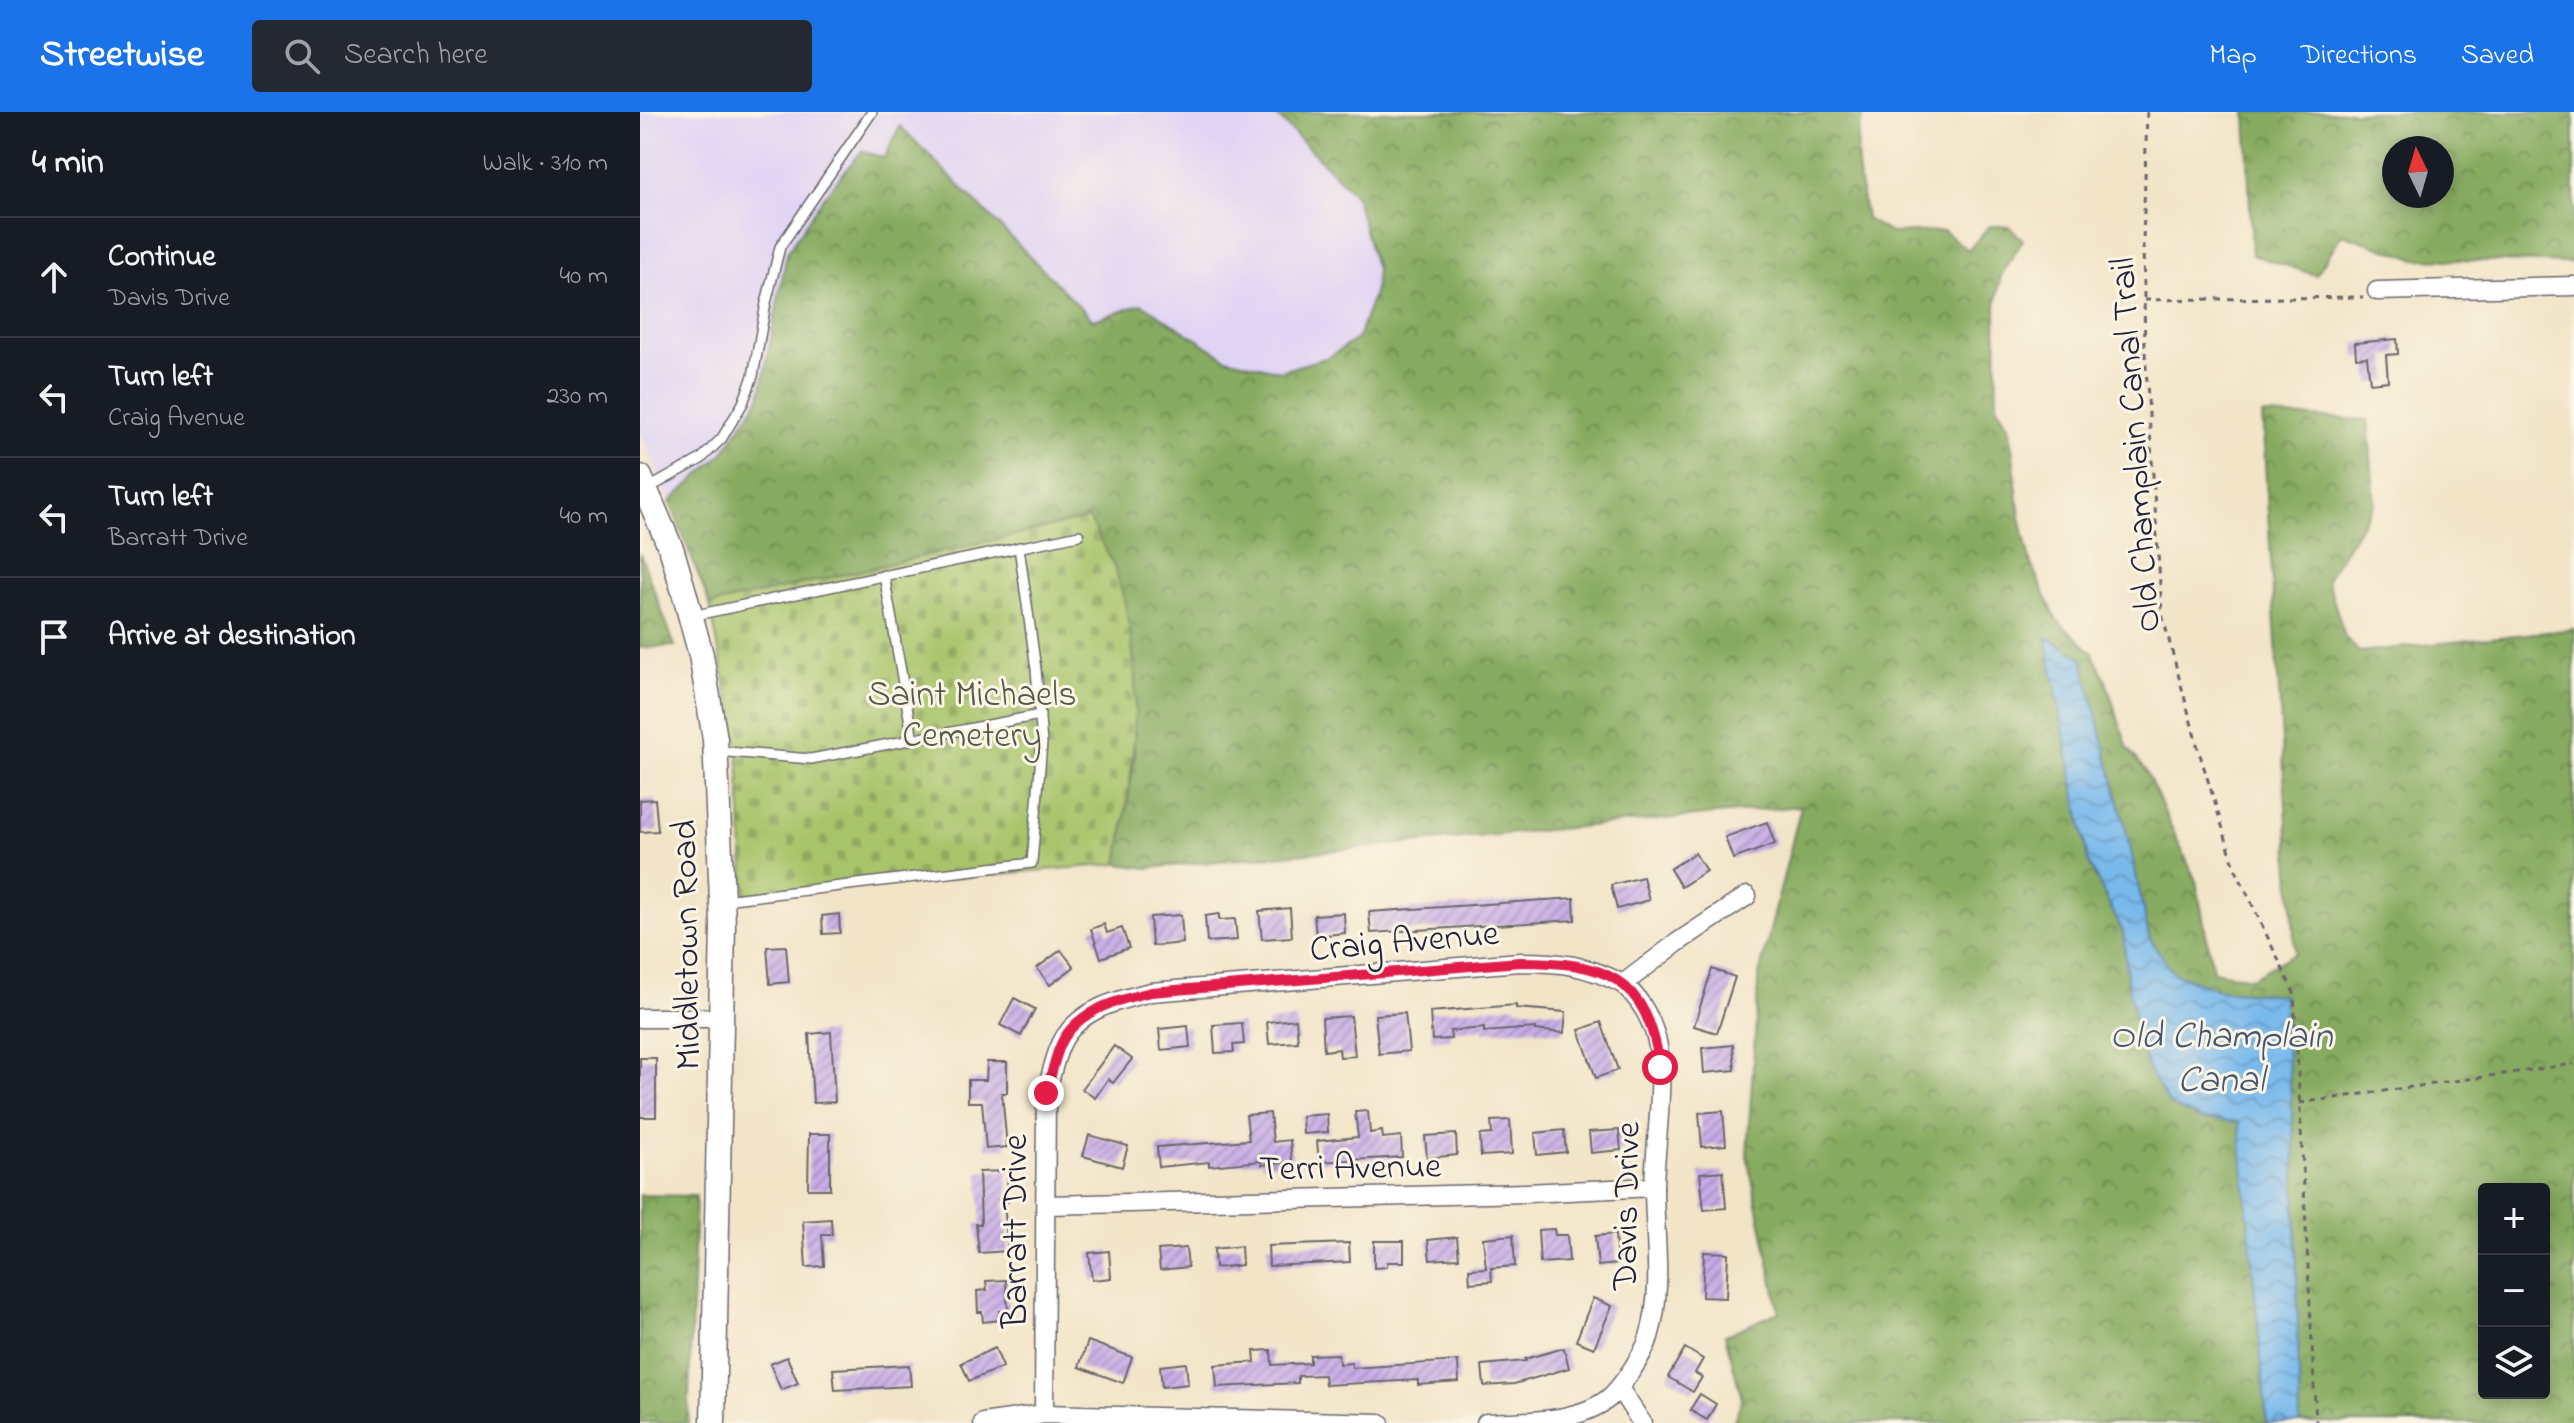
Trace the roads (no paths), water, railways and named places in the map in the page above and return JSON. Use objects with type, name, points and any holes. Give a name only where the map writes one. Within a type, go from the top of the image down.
[{"type":"street","points":[[2377,291],[2574,286]]},
{"type":"street","name":"Middletown Road","points":[[643,484],[672,551],[691,616],[701,655],[716,751],[723,900],[723,1018],[713,1423]]},
{"type":"street","points":[[1623,984],[1678,942],[1747,896]]},
{"type":"street","name":"Craig Avenue","points":[[1087,1013],[1124,998],[1151,992],[1520,962],[1564,962],[1607,975],[1623,984]]},
{"type":"street","name":"Davis Drive","points":[[1619,1388],[1649,1340],[1658,1293],[1654,1187],[1660,1067],[1655,1034],[1638,998],[1623,984]]},
{"type":"street","name":"Barratt Drive","points":[[1044,1414],[1046,1093],[1059,1046],[1087,1013]]},
{"type":"street","points":[[640,1018],[723,1018]]},
{"type":"street","name":"Terri Avenue","points":[[1047,1205],[1654,1187]]},
{"type":"street","points":[[1486,1423],[1567,1416],[1608,1399],[1619,1388],[1642,1423]]},
{"type":"street","points":[[983,1423],[1044,1414],[1380,1423]]},
{"type":"lane","points":[[643,484],[701,459],[722,438],[743,403],[753,376],[780,247],[872,112]]},
{"type":"lane","points":[[691,616],[1079,535]]},
{"type":"lane","points":[[723,900],[1032,863],[1042,743],[1019,547]]},
{"type":"lane","points":[[884,575],[913,740]]},
{"type":"lane","points":[[716,751],[811,759],[1040,715]]},
{"type":"water","name":"Old Champlain Canal","points":[[2046,637],[2082,658],[2130,846],[2149,937],[2173,973],[2219,990],[2283,995],[2294,1135],[2300,1423],[2267,1423],[2239,1122],[2201,1119],[2170,1105],[2148,1069],[2127,978],[2123,932],[2088,861]]},
{"type":"park label","name":"Saint Michaels Cemetery","points":[[972,712]]}]
